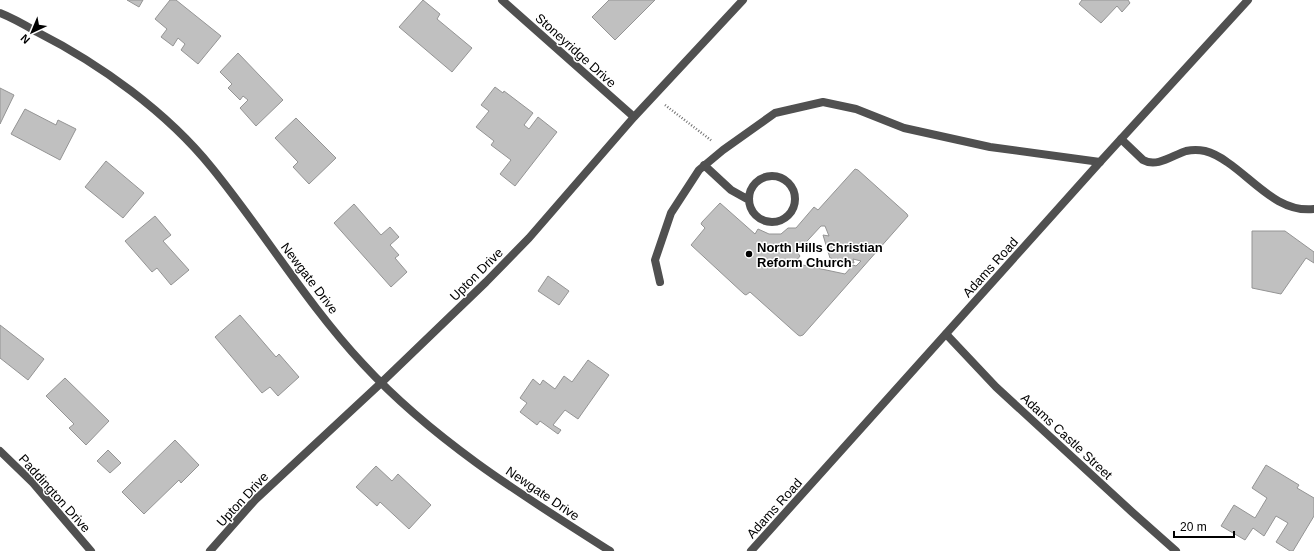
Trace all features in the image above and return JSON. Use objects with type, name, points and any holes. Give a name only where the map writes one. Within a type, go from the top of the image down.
[{"type":"street","name":"Stoneyridge Drive","points":[[502,0],[634,117]]},
{"type":"street","name":"Upton Drive","points":[[210,551],[255,500],[381,383],[486,282],[529,238],[634,117],[743,0]]},
{"type":"street","name":"Adams Road","points":[[751,551],[1100,162],[1248,0]]},
{"type":"street","name":"Newgate Drive","points":[[0,13],[58,42],[106,73],[133,93],[185,138],[234,196],[348,347],[381,383],[402,403],[469,457],[550,513],[610,551]]},
{"type":"street","points":[[660,282],[655,260],[671,214],[699,170],[723,150],[776,113],[823,102],[856,109],[904,128],[990,147],[1100,162]]},
{"type":"street","points":[[1121,139],[1143,160],[1152,163],[1187,151],[1205,151],[1219,156],[1234,166],[1272,198],[1291,207],[1314,209]]},
{"type":"street","points":[[704,165],[731,190],[749,200]]},
{"type":"street","points":[[768,176],[783,178],[794,190],[796,198],[795,205],[788,217],[774,223],[760,219],[754,214],[750,208],[749,200],[750,192],[754,185],[760,179],[768,176]]},
{"type":"street","name":"Adams Castle Street","points":[[946,334],[996,387],[1176,551]]},
{"type":"street","name":"Paddington Drive","points":[[0,451],[33,483],[91,551]]},
{"type":"path","points":[[653,97],[723,150]]},
{"type":"building","points":[[127,0],[143,0],[139,7]]},
{"type":"building","points":[[170,0],[176,0],[221,36],[198,64],[181,50],[185,44],[178,38],[173,46],[161,37],[167,29],[155,19]]},
{"type":"building","points":[[423,0],[440,14],[437,19],[472,48],[452,72],[399,27]]},
{"type":"building","points":[[609,0],[655,0],[615,40],[592,17]]},
{"type":"building","points":[[1082,0],[1128,0],[1130,3],[1122,12],[1117,6],[1101,23],[1079,4]]},
{"type":"building","points":[[238,53],[283,100],[256,126],[240,108],[248,100],[243,96],[240,100],[228,88],[232,84],[220,72]]},
{"type":"building","points":[[495,87],[503,93],[504,91],[533,113],[524,125],[529,129],[538,117],[557,132],[515,186],[500,174],[511,160],[491,145],[494,141],[476,127],[489,111],[481,105]]},
{"type":"building","points":[[0,88],[14,95],[0,124]]},
{"type":"building","points":[[25,109],[56,125],[58,120],[76,129],[60,160],[11,134]]},
{"type":"building","points":[[296,118],[336,158],[309,184],[293,167],[298,162],[275,138]]},
{"type":"building","points":[[106,161],[144,193],[123,218],[85,187]]},
{"type":"building","name":"North Hills Christian Reform Church","points":[[855,169],[858,170],[908,216],[803,335],[800,336],[750,292],[746,295],[744,294],[691,245],[705,228],[701,224],[702,222],[720,203],[755,234],[758,229],[769,234],[781,234],[788,228],[796,228],[814,207],[818,210]],"holes":[[[821,226],[825,226],[829,236],[823,235],[830,258],[854,263],[853,259],[861,261],[856,266],[853,265],[845,274],[798,264],[797,260],[800,256],[797,252]]]},
{"type":"building","points":[[354,204],[381,235],[390,227],[399,237],[390,245],[399,255],[395,258],[407,272],[391,287],[334,223]]},
{"type":"building","points":[[155,216],[171,235],[163,241],[189,270],[171,285],[157,268],[152,272],[125,241]]},
{"type":"building","points":[[1252,231],[1285,231],[1314,252],[1314,263],[1306,258],[1281,294],[1252,288]]},
{"type":"building","points":[[548,276],[569,291],[559,305],[538,291]]},
{"type":"building","points":[[240,315],[276,357],[279,354],[299,377],[278,396],[270,387],[262,393],[215,337]]},
{"type":"building","points":[[0,325],[44,359],[28,380],[0,358]]},
{"type":"building","points":[[588,360],[609,375],[578,419],[565,410],[553,425],[561,430],[558,434],[540,421],[537,425],[520,412],[527,403],[520,398],[533,379],[540,385],[543,380],[555,389],[564,376],[572,382]]},
{"type":"building","points":[[65,378],[109,421],[86,445],[69,428],[74,424],[46,396]]},
{"type":"building","points":[[175,440],[199,465],[181,483],[179,480],[144,514],[122,492]]},
{"type":"building","points":[[108,450],[121,463],[110,473],[97,461]]},
{"type":"building","points":[[1266,465],[1299,485],[1297,488],[1314,498],[1314,516],[1293,551],[1290,551],[1276,542],[1288,523],[1276,516],[1264,536],[1253,528],[1245,540],[1221,526],[1234,505],[1255,518],[1267,498],[1252,488]]},
{"type":"building","points":[[376,466],[392,481],[398,474],[431,505],[409,529],[380,502],[377,506],[356,487]]},
{"type":"place","name":"North Hills Christian Reform Church","points":[[749,254]]}]
